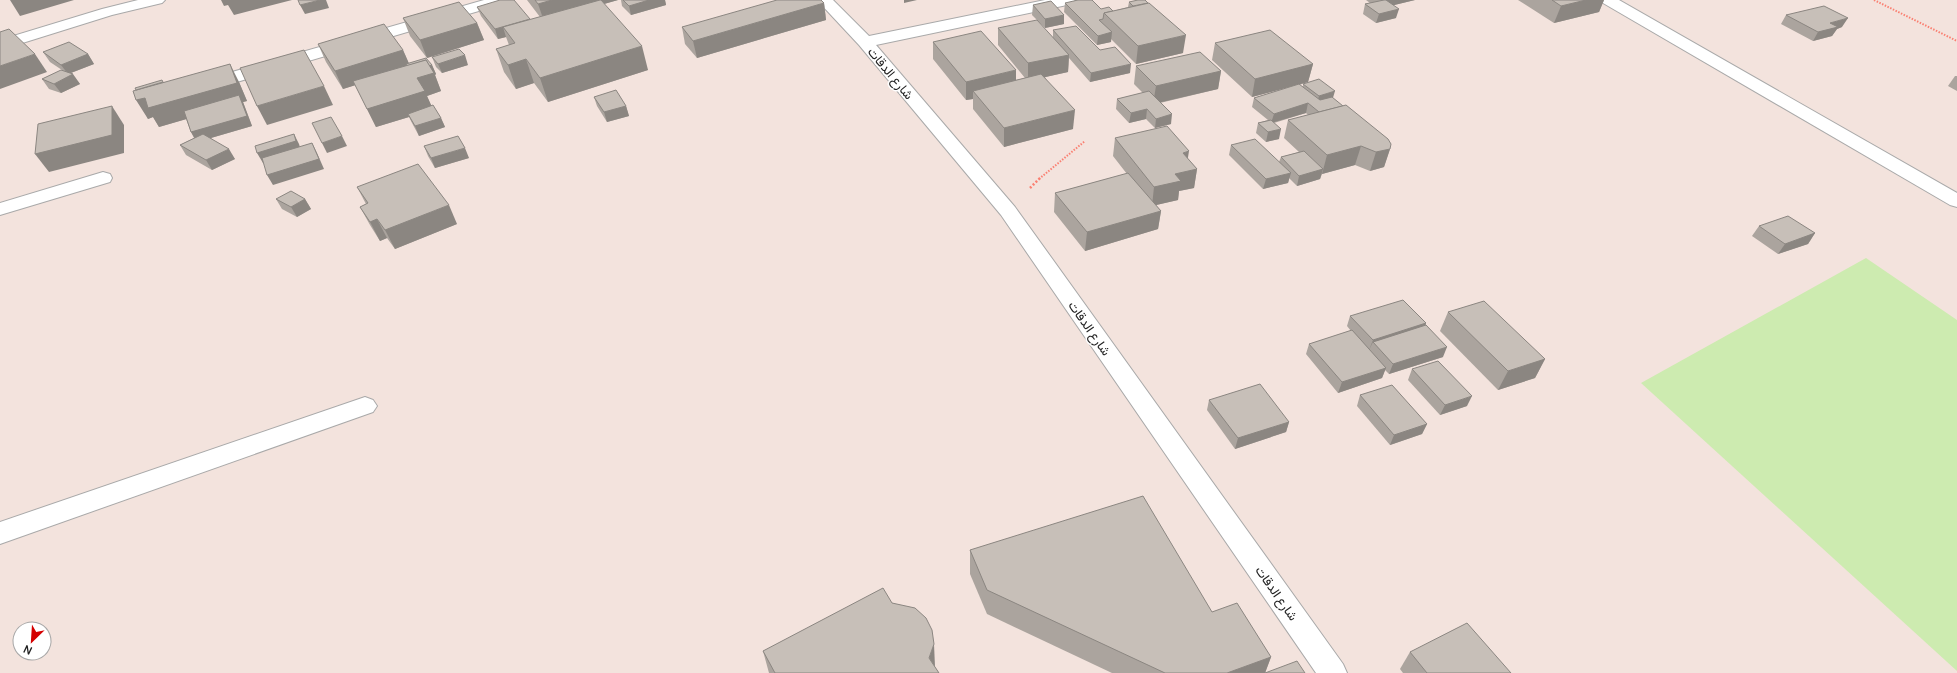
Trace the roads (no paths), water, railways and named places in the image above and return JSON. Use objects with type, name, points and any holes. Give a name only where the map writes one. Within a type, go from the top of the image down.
[{"type":"street","points":[[95,0],[98,5],[107,12]]},
{"type":"street","points":[[0,45],[107,12],[157,0]]},
{"type":"street","points":[[224,80],[501,0]]},
{"type":"street","name":"شارع الدقات","points":[[825,0],[865,42],[1008,211],[1333,673]]},
{"type":"street","points":[[865,42],[1067,0]]},
{"type":"street","points":[[1608,0],[1957,201]]},
{"type":"street","points":[[0,209],[103,178]]},
{"type":"street","points":[[0,533],[364,406]]}]
